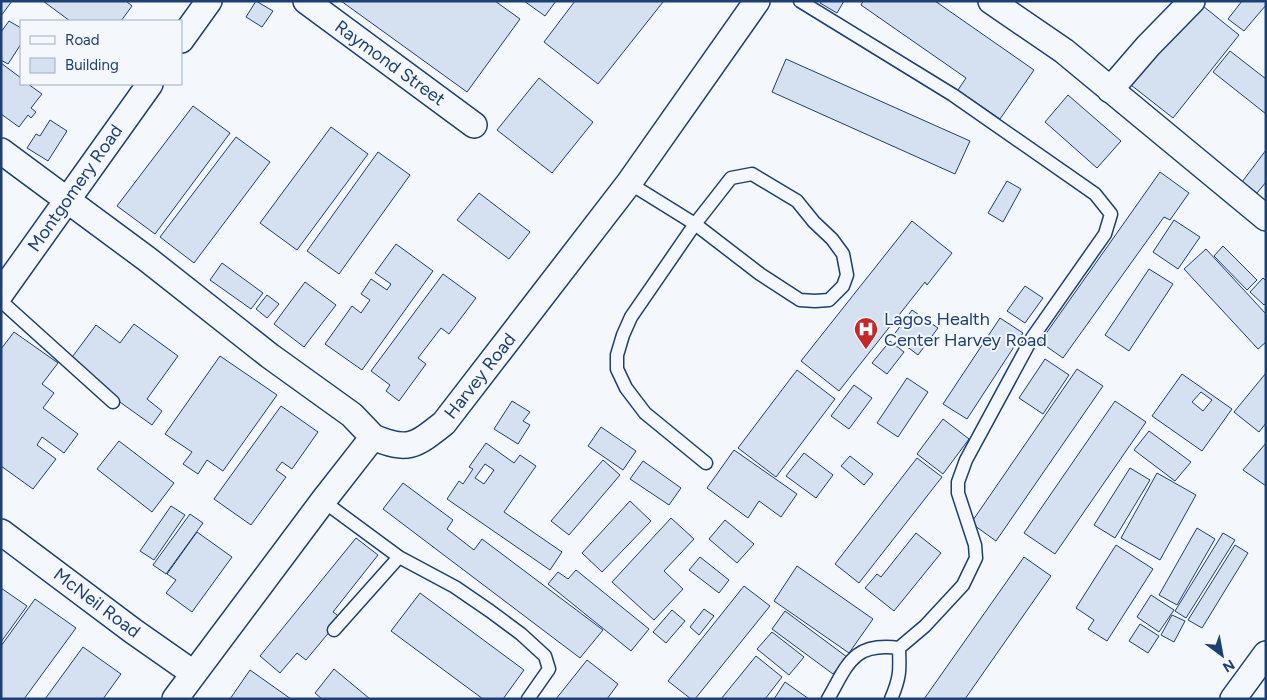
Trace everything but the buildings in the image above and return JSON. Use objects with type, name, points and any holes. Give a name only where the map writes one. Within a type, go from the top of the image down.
[{"type":"street","points":[[182,39],[209,1]]},
{"type":"street","name":"Raymond Street","points":[[306,1],[474,125]]},
{"type":"street","name":"Harvey Road","points":[[373,437],[393,446],[412,445],[428,436],[444,423],[629,183],[757,1]]},
{"type":"street","points":[[991,1],[1064,51],[1266,218]]},
{"type":"street","points":[[1110,90],[1148,46],[1192,1]]},
{"type":"street","name":"Montgomery Road","points":[[1,293],[149,85]]},
{"type":"street","points":[[1,151],[147,260],[270,356],[352,415],[373,437],[175,699]]},
{"type":"street","name":"McNeil Road","points":[[1,532],[133,631],[193,673]]},
{"type":"street","points":[[1233,699],[1266,654]]},
{"type":"lane","points":[[800,1],[953,94],[1095,194],[1111,214],[1105,234],[1032,338],[966,460],[958,482],[958,493],[976,545],[976,558],[963,586],[925,626],[899,648],[881,645],[860,653],[850,661],[828,699]]},
{"type":"lane","points":[[629,183],[694,224],[760,274],[800,300],[829,300],[843,286],[847,276],[844,254],[797,201],[752,174],[731,178],[694,224],[631,317],[617,354],[617,369],[626,388],[644,413],[706,463]]},
{"type":"lane","points":[[1,301],[113,402]]},
{"type":"lane","points":[[323,501],[399,557],[455,587],[521,634],[545,656],[549,669],[528,699]]},
{"type":"lane","points":[[334,630],[399,557]]},
{"type":"lane","points":[[891,699],[898,684],[900,672],[899,648]]},
{"type":"place","name":"Lagos Health Center Harvey Road","points":[[866,350]]}]
